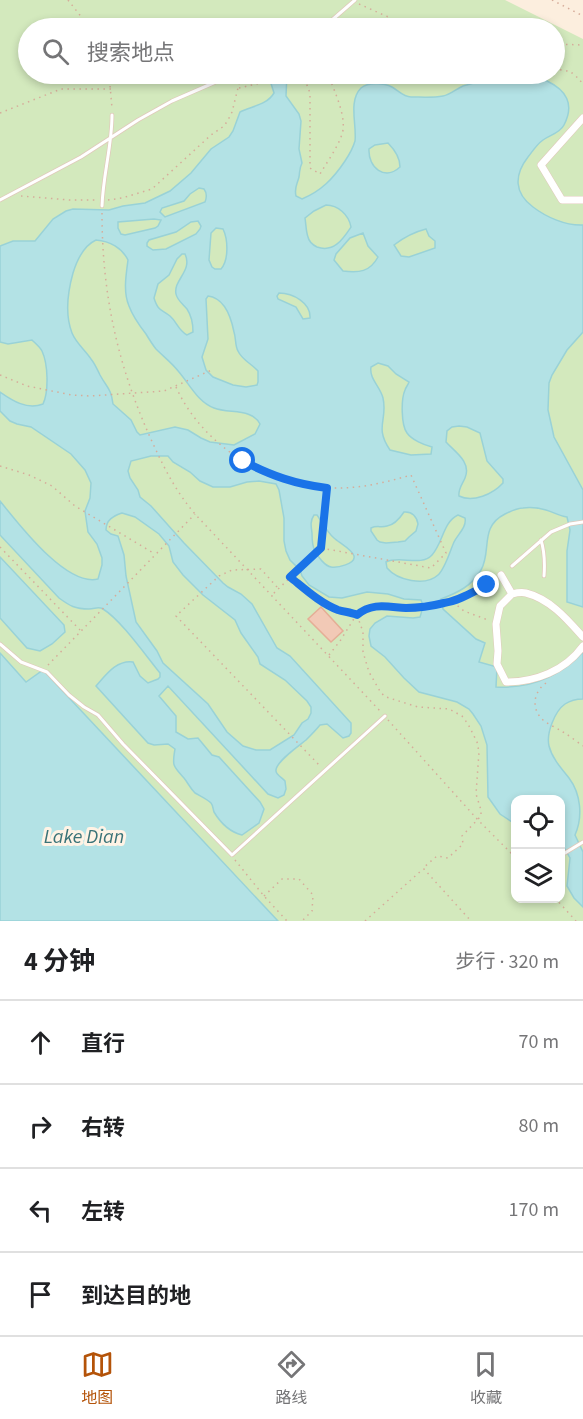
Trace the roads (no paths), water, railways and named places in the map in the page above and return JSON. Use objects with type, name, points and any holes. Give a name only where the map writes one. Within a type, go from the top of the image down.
[{"type":"street","points":[[583,118],[541,165],[562,200],[583,200]]},
{"type":"street","points":[[501,575],[512,594]]},
{"type":"street","points":[[583,637],[562,614],[537,598],[524,593],[512,594],[500,606],[496,624],[497,664],[506,682],[533,680],[546,674],[570,660],[583,646]]},
{"type":"lane","points":[[334,18],[355,1]]},
{"type":"lane","points":[[0,200],[81,157],[172,101],[211,84]]},
{"type":"lane","points":[[102,206],[112,115]]},
{"type":"lane","points":[[512,566],[551,532],[560,527],[583,522]]},
{"type":"lane","points":[[542,540],[545,550],[544,576]]},
{"type":"lane","points":[[0,644],[21,662],[47,672],[77,702],[98,715],[123,744],[232,855],[385,716]]},
{"type":"lane","points":[[565,853],[583,842]]},
{"type":"water","points":[[271,84],[287,84],[286,96],[299,114],[301,121],[299,149],[302,163],[295,190],[296,196],[302,199],[326,184],[349,154],[355,141],[355,100],[357,93],[364,86],[385,85],[408,97],[435,97],[446,95],[470,84],[552,84],[567,98],[569,111],[564,125],[535,148],[520,170],[518,184],[522,196],[538,211],[563,222],[583,225],[583,332],[567,350],[552,375],[549,383],[548,410],[554,437],[583,490],[583,607],[567,602],[567,551],[570,530],[567,517],[532,508],[516,509],[497,519],[489,532],[484,563],[477,576],[464,588],[441,599],[443,609],[476,639],[485,643],[479,662],[497,667],[496,687],[521,686],[544,680],[574,661],[583,652],[583,699],[571,701],[561,707],[552,723],[548,741],[552,755],[573,784],[580,806],[575,835],[583,852],[583,907],[567,886],[570,858],[565,849],[565,795],[511,795],[511,821],[500,814],[488,797],[487,745],[481,726],[473,714],[457,702],[419,692],[371,646],[370,629],[375,623],[387,616],[420,617],[423,606],[421,600],[367,592],[342,598],[329,597],[309,585],[286,551],[284,518],[276,484],[259,481],[230,487],[213,487],[200,481],[168,456],[151,456],[131,461],[128,471],[140,497],[223,583],[252,604],[277,648],[290,656],[351,723],[351,733],[343,738],[327,724],[320,725],[279,763],[276,771],[285,781],[286,789],[284,795],[278,798],[268,794],[168,686],[159,696],[176,716],[176,732],[188,739],[198,738],[212,755],[219,757],[264,809],[259,823],[242,835],[226,826],[214,812],[211,803],[195,793],[174,765],[175,749],[168,744],[148,743],[96,686],[112,669],[127,662],[133,662],[140,676],[148,683],[160,677],[160,673],[133,639],[118,621],[103,609],[76,608],[59,598],[0,535],[0,501],[30,537],[58,564],[85,579],[98,579],[102,558],[97,544],[88,532],[85,511],[90,498],[91,483],[85,470],[71,454],[31,427],[10,421],[0,411],[0,392],[26,405],[43,404],[47,378],[42,351],[32,340],[8,344],[0,342],[0,246],[13,241],[35,241],[53,219],[66,211],[73,209],[109,210],[145,203],[170,191],[191,173],[211,149],[229,137],[240,112],[263,103],[274,93]],"holes":[[[388,143],[397,154],[400,167],[389,173],[374,167],[369,156],[369,149],[375,145]],[[199,188],[204,189],[205,202],[165,217],[160,212],[162,208],[184,201]],[[330,205],[345,215],[351,227],[337,244],[328,248],[316,246],[309,240],[305,218],[314,211]],[[154,219],[161,220],[155,228],[125,235],[121,234],[118,222]],[[198,221],[201,226],[196,234],[166,249],[153,250],[147,246],[149,240],[176,232],[191,222]],[[216,228],[223,229],[225,233],[226,255],[221,269],[212,267],[209,260],[211,233]],[[426,229],[435,241],[435,248],[409,257],[401,256],[394,245]],[[363,233],[368,246],[378,257],[368,269],[354,272],[343,271],[334,260],[336,254],[350,238]],[[96,240],[111,244],[119,249],[128,260],[125,283],[127,301],[134,317],[156,349],[208,405],[220,410],[246,413],[256,419],[260,424],[255,434],[234,445],[210,442],[188,430],[175,427],[140,435],[131,420],[113,404],[110,391],[95,365],[76,340],[68,319],[69,295],[76,263],[87,246]],[[185,254],[187,260],[176,289],[178,298],[190,314],[193,332],[187,335],[172,318],[158,308],[154,298],[158,284],[169,275],[177,259]],[[279,293],[300,300],[308,308],[310,318],[303,319],[296,307],[278,299]],[[208,296],[219,300],[226,309],[233,326],[238,351],[258,371],[257,385],[246,387],[233,385],[213,377],[206,370],[202,357],[208,339],[206,299]],[[378,363],[388,366],[409,382],[403,399],[402,412],[405,429],[409,436],[432,447],[431,454],[411,455],[390,450],[385,442],[382,429],[383,398],[372,375],[371,367]],[[452,427],[467,427],[480,433],[487,461],[503,479],[503,483],[494,491],[476,498],[459,496],[467,472],[461,457],[446,442],[447,431]],[[404,512],[412,514],[417,521],[416,531],[405,541],[386,543],[377,540],[371,528],[390,525]],[[122,513],[135,517],[159,534],[169,546],[173,562],[183,575],[203,595],[235,620],[260,664],[285,680],[307,701],[311,707],[311,713],[294,735],[270,750],[256,750],[243,746],[227,732],[208,704],[163,663],[136,622],[124,555],[118,536],[106,530],[111,519]],[[314,515],[317,515],[331,536],[353,554],[352,561],[346,565],[334,567],[324,563],[318,556],[312,542],[311,524]],[[458,515],[465,518],[465,521],[438,575],[426,581],[411,580],[397,576],[387,568],[386,562],[391,560],[416,561],[432,555],[453,518]]]},
{"type":"water","points":[[0,557],[64,625],[65,632],[40,651],[27,648],[0,618]]},
{"type":"water","name":"Lake Dian","points":[[0,653],[26,682],[43,670],[278,921],[0,921]]}]
